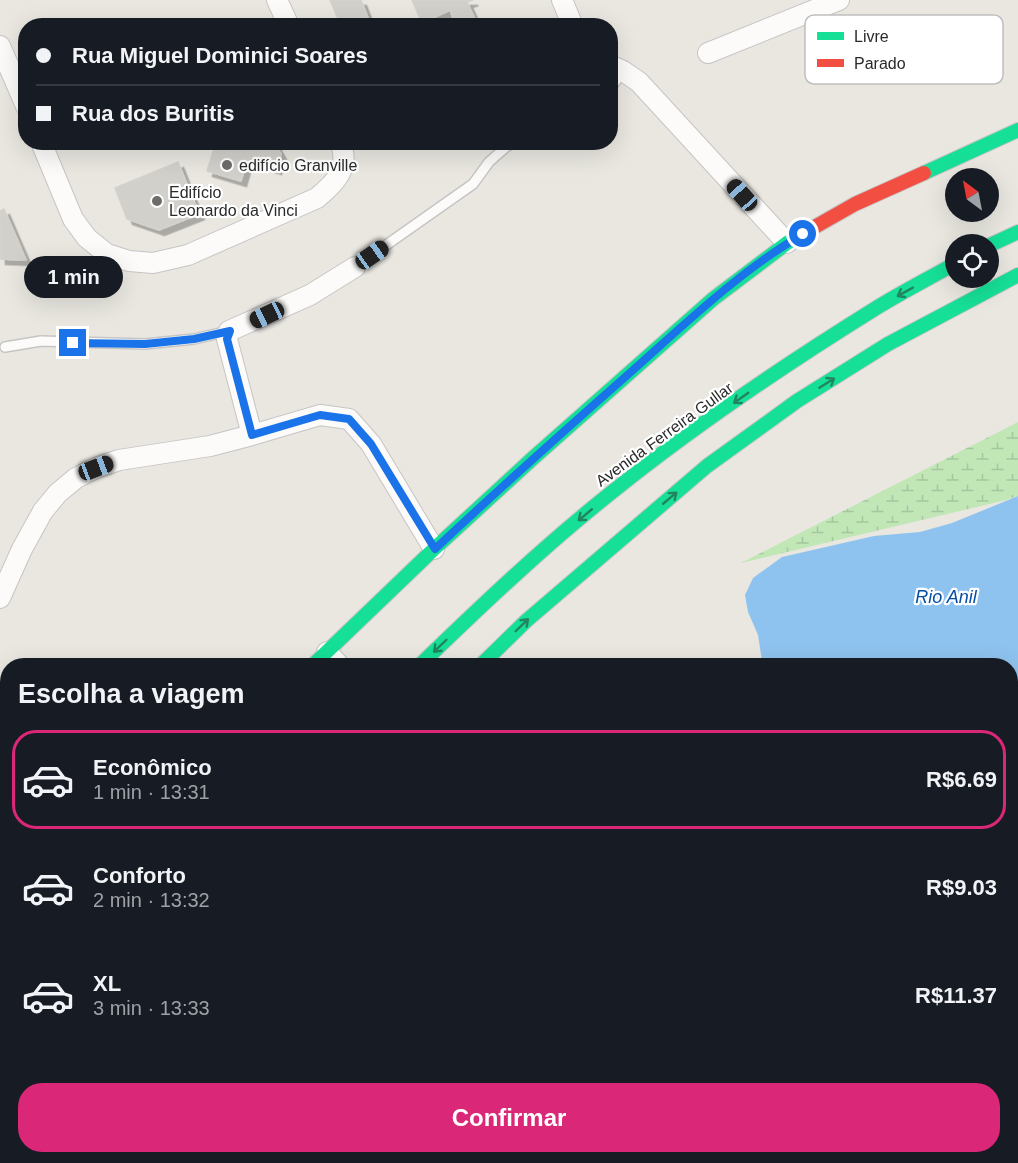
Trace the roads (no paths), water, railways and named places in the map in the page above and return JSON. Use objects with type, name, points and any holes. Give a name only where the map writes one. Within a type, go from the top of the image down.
[{"type":"main road","points":[[335,658],[435,549],[532,459],[705,306],[787,243],[855,204],[1018,130]]},
{"type":"main road","points":[[999,241],[1018,232]]},
{"type":"main road","name":"Avenida Ferreira Gullar","points":[[429,658],[486,610],[542,552],[611,493],[687,435],[874,309],[945,269]]},
{"type":"main road","points":[[481,658],[716,459],[797,402],[888,344],[1018,275]]},
{"type":"main road","points":[[479,658],[493,636]]},
{"type":"street","points":[[277,0],[285,18]]},
{"type":"street","points":[[562,0],[570,18]]},
{"type":"street","points":[[708,53],[839,0]]},
{"type":"street","points":[[0,46],[18,88]]},
{"type":"street","points":[[618,69],[639,82],[787,243]]},
{"type":"street","points":[[44,150],[73,219],[87,238],[107,254],[129,261],[153,262],[188,255],[317,198],[332,186],[343,169],[341,150]]},
{"type":"street","points":[[252,435],[227,339],[230,331],[310,295],[355,267]]},
{"type":"street","points":[[0,598],[22,549],[43,511],[58,493],[76,478],[118,460],[210,446],[320,415],[349,419],[371,444],[435,549]]},
{"type":"lane","points":[[355,267],[473,184],[489,162],[503,150]]},
{"type":"lane","points":[[5,346],[41,341],[145,344],[194,339],[230,331]]},
{"type":"water","name":"Rio Anil","points":[[1018,496],[1018,658],[762,658],[758,635],[748,612],[745,595],[753,578],[782,557],[874,536],[920,532],[952,523]]},
{"type":"place","name":"edifício Granville","points":[[227,165]]},
{"type":"place","name":"Edifício Leonardo da Vinci","points":[[157,201]]}]
